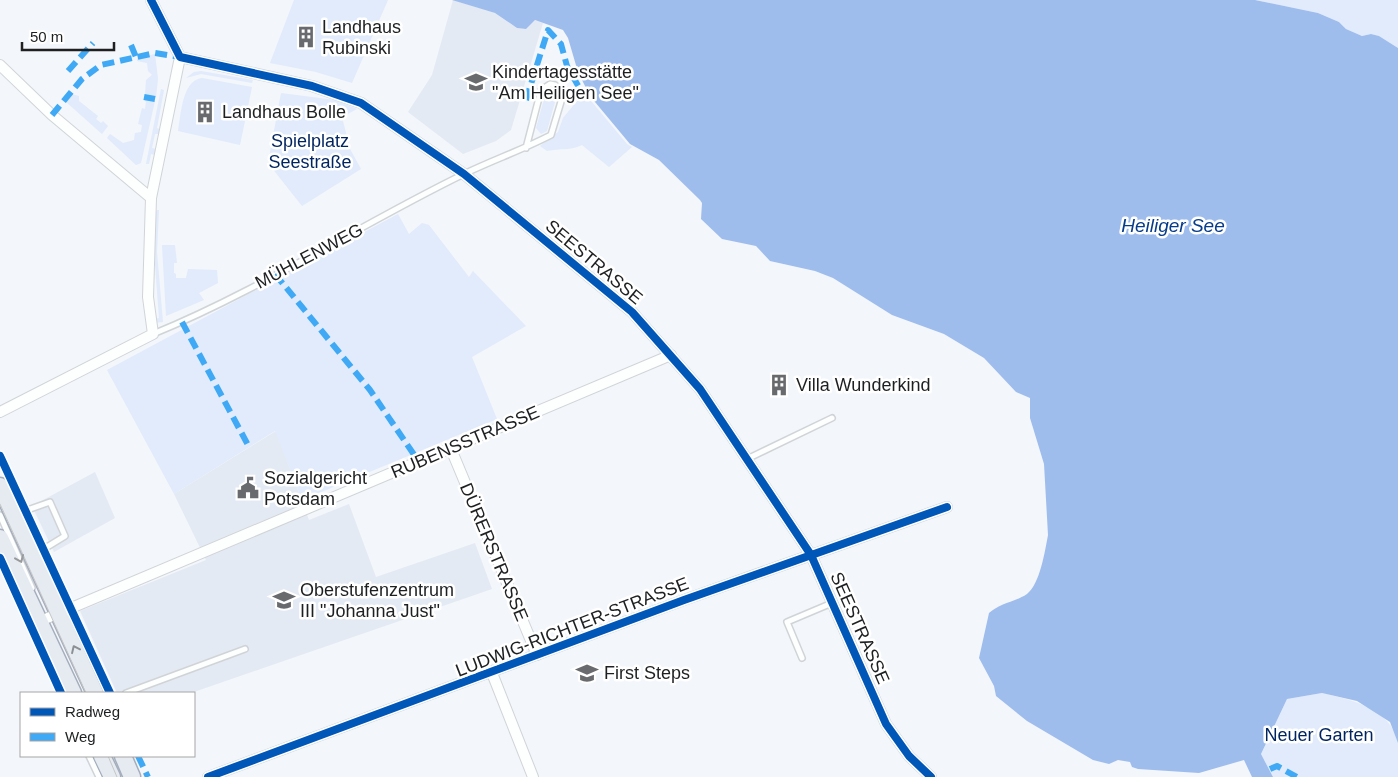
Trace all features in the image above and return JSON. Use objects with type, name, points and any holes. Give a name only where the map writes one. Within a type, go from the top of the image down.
[{"type":"main road","points":[[0,486],[6,515],[31,557],[46,616],[48,640],[73,692]]},
{"type":"main road","points":[[0,538],[46,616],[94,692]]},
{"type":"main road","points":[[102,757],[112,777]]},
{"type":"main road","points":[[123,757],[132,777]]},
{"type":"street","points":[[0,412],[153,334],[148,297],[151,198],[180,57],[150,0]]},
{"type":"street","name":"SEESTRASSE","points":[[180,57],[312,86],[338,93],[361,103],[464,174],[632,312],[700,389],[811,555],[886,724],[909,756],[932,777]]},
{"type":"street","points":[[0,65],[52,115],[151,198]]},
{"type":"street","name":"RUBENSSTRASSE","points":[[46,616],[671,355]]},
{"type":"street","name":"DÜRERSTRASSE","points":[[451,448],[537,655]]},
{"type":"street","name":"LUDWIG-RICHTER-STRASSE","points":[[208,777],[537,655],[947,507]]},
{"type":"street","name":"LUDWIG-RICHTER-STRASSE","points":[[492,673],[534,777]]},
{"type":"lane","name":"MÜHLENWEG","points":[[153,334],[182,322],[264,280],[464,174],[526,148],[551,135],[563,95],[556,85],[550,84],[541,90],[526,148]]},
{"type":"lane","points":[[746,459],[832,418]]},
{"type":"lane","points":[[31,557],[65,536],[50,502],[6,515],[35,594]]},
{"type":"lane","points":[[0,558],[61,692]]},
{"type":"lane","points":[[802,658],[787,622],[832,603]]},
{"type":"lane","points":[[129,692],[245,649]]},
{"type":"lane","points":[[89,757],[99,777]]},
{"type":"shaded area","name":"Kindertagesstätte \"Am Heiligen See\"","points":[[453,0],[495,13],[517,28],[526,29],[535,20],[543,23],[511,130],[496,141],[463,154],[408,112],[432,75]]},
{"type":"shaded area","name":"Oberstufenzentrum III \"Johanna Just\"","points":[[276,431],[309,520],[349,504],[376,577],[475,543],[492,589],[194,692],[117,692],[80,611],[206,560],[174,494]]},
{"type":"shaded area","points":[[95,472],[115,518],[54,552],[32,506]]},
{"type":"green space","points":[[294,0],[388,0],[352,83],[316,72],[270,63]]},
{"type":"green space","points":[[1255,0],[1398,0],[1398,48],[1379,36],[1371,34],[1362,36],[1346,29],[1339,22],[1318,13]]},
{"type":"green space","points":[[155,54],[158,79],[156,97],[145,95],[146,80],[152,75],[148,71],[147,63],[137,61],[137,58]]},
{"type":"green space","points":[[201,71],[253,80],[252,83],[201,74],[186,78],[194,72]]},
{"type":"green space","points":[[202,78],[252,87],[240,145],[178,131],[186,91],[195,80]]},
{"type":"green space","points":[[161,89],[164,90],[157,128],[160,129],[159,134],[155,134],[152,148],[156,149],[155,155],[151,154],[149,164],[146,164]]},
{"type":"green space","name":"Spielplatz Seestraße","points":[[281,93],[335,100],[357,109],[342,117],[350,149],[361,169],[302,206],[268,163]]},
{"type":"green space","points":[[71,94],[79,96],[79,101],[98,116],[96,119],[101,123],[103,121],[108,126],[102,134],[65,101]]},
{"type":"green space","points":[[586,95],[627,144],[632,147],[609,167],[582,145],[574,148],[547,151],[540,146],[558,132],[563,118],[577,101]]},
{"type":"green space","points":[[550,96],[555,102],[547,131],[541,134],[536,128],[544,99]]},
{"type":"green space","points":[[144,99],[155,101],[141,163],[136,165],[107,138],[110,134],[123,143],[134,140],[135,133],[141,132],[142,125],[138,124],[142,108],[145,109],[146,102]]},
{"type":"green space","points":[[157,210],[159,210],[157,252],[163,322],[154,323],[154,319],[159,318],[154,252],[156,220],[153,220]]},
{"type":"green space","points":[[398,214],[409,234],[422,223],[429,225],[469,277],[473,271],[526,326],[472,357],[497,419],[302,500],[275,431],[174,494],[107,370]]},
{"type":"green space","points":[[162,245],[175,245],[177,263],[174,263],[174,273],[176,278],[186,278],[188,269],[217,270],[218,283],[199,293],[204,300],[166,316]]},
{"type":"green space","name":"Neuer Garten","points":[[1322,693],[1368,707],[1387,721],[1394,730],[1398,742],[1398,777],[1273,777],[1261,754],[1287,699]]},
{"type":"water","name":"Heiliger See","points":[[452,0],[1255,0],[1318,13],[1339,22],[1346,29],[1362,36],[1371,34],[1379,36],[1398,48],[1398,743],[1390,722],[1357,701],[1322,693],[1287,699],[1261,754],[1273,777],[1252,777],[1244,760],[1199,773],[1138,769],[1132,767],[1130,762],[1118,760],[1109,764],[1093,760],[1027,721],[996,696],[994,686],[979,658],[989,613],[1022,597],[1032,589],[1039,575],[1048,535],[1044,464],[1030,418],[1030,398],[1016,392],[984,358],[944,334],[892,315],[833,278],[815,271],[770,261],[756,246],[722,239],[701,219],[702,203],[700,200],[659,160],[630,144],[590,96],[578,72],[568,38],[563,30],[535,20],[526,29],[517,28],[495,13]]},
{"type":"tram line","points":[[0,504],[86,692]]},
{"type":"tram line","points":[[108,757],[117,777]]},
{"type":"marked path","points":[[526,100],[548,30],[561,44],[567,66],[581,91],[563,95]]},
{"type":"marked path","points":[[68,71],[93,43]]},
{"type":"marked path","points":[[131,45],[136,57]]},
{"type":"marked path","points":[[52,115],[82,79],[101,65],[155,53],[180,57]]},
{"type":"marked path","points":[[144,97],[155,99]]},
{"type":"marked path","points":[[275,274],[370,390],[419,462]]},
{"type":"marked path","points":[[182,322],[248,445]]},
{"type":"marked path","points":[[138,757],[148,777]]},
{"type":"marked path","points":[[1270,769],[1277,766],[1297,777]]},
{"type":"cycle path","points":[[151,0],[180,57],[312,86],[361,103],[464,174],[632,312],[700,389],[811,555],[886,724],[909,756],[931,777]]},
{"type":"cycle path","points":[[0,456],[110,692]]},
{"type":"cycle path","points":[[208,777],[684,600],[947,507]]},
{"type":"cycle path","points":[[0,558],[61,692]]},
{"type":"place","name":"Landhaus Rubinski","points":[[306,37]]},
{"type":"place","name":"Kindertagesstätte \"Am Heiligen See\"","points":[[476,82]]},
{"type":"place","name":"Landhaus Bolle","points":[[205,112]]},
{"type":"place","name":"Villa Wunderkind","points":[[779,385]]},
{"type":"place","name":"Sozialgericht Potsdam","points":[[248,488]]},
{"type":"place","name":"Oberstufenzentrum III \"Johanna Just\"","points":[[284,600]]},
{"type":"place","name":"First Steps","points":[[587,673]]}]
